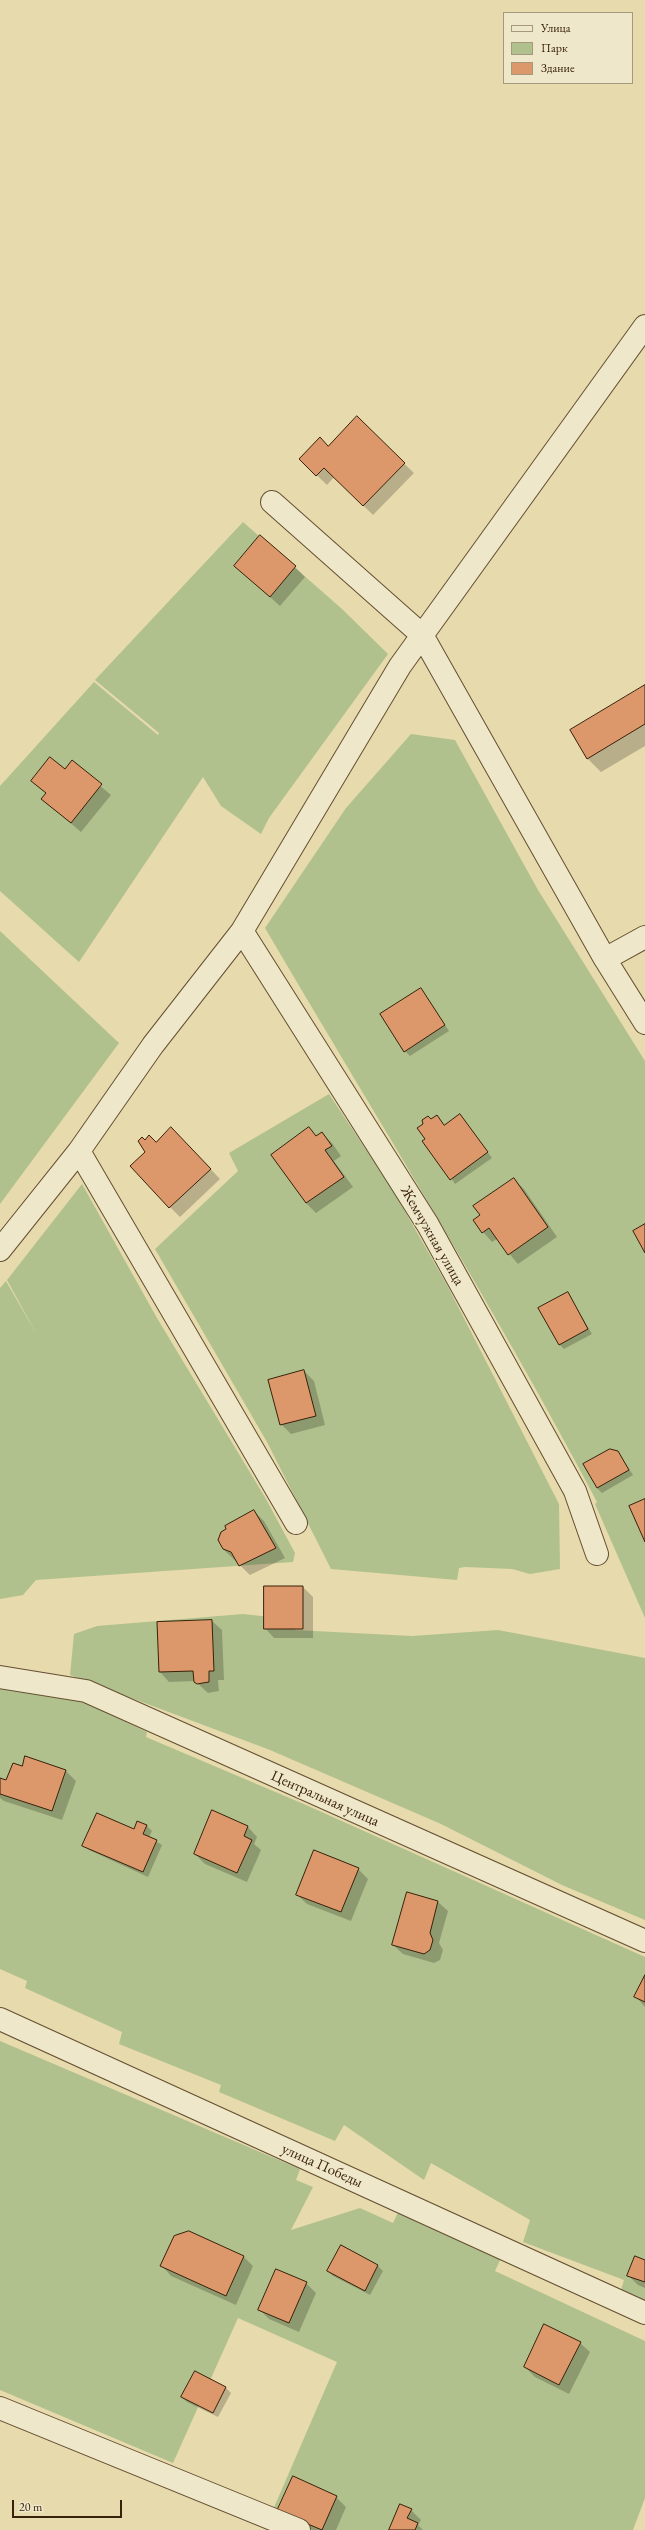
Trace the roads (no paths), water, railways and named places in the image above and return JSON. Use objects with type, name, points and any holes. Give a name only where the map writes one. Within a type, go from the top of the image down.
[{"type":"street","points":[[0,1250],[79,1151],[153,1046],[242,931],[400,666],[645,326]]},
{"type":"street","points":[[272,502],[422,636],[605,959],[645,1023]]},
{"type":"street","name":"Жемчужная улица","points":[[242,931],[428,1225],[575,1491],[597,1554]]},
{"type":"street","points":[[605,959],[645,937]]},
{"type":"street","points":[[79,1151],[296,1523]]},
{"type":"street","name":"Центральная улица","points":[[0,1677],[86,1691],[645,1941]]},
{"type":"street","name":"улица Победы","points":[[0,2019],[645,2313]]},
{"type":"street","points":[[0,2408],[299,2530]]}]
